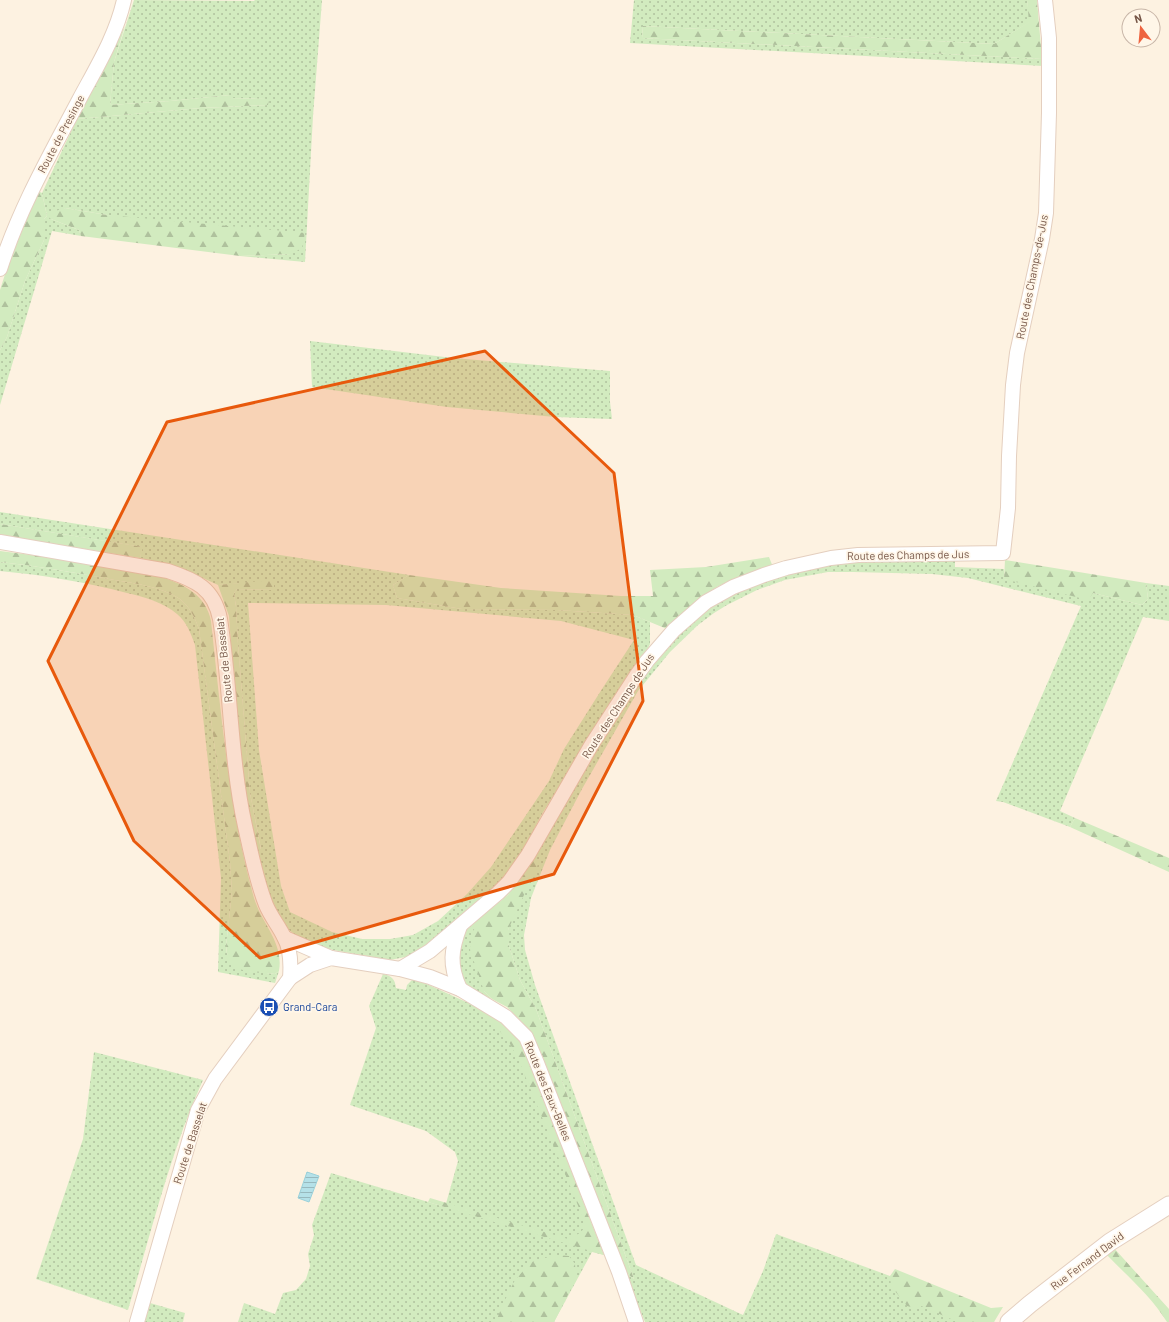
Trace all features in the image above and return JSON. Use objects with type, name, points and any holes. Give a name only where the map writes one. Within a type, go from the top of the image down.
[{"type":"street","name":"Route de Presinge","points":[[0,269],[19,218],[35,183],[95,71],[113,34],[124,0]]},
{"type":"street","name":"Route des Champs-de-Jus","points":[[1003,553],[1008,508],[1013,385],[1018,346],[1042,239],[1046,214],[1049,53],[1045,0]]},
{"type":"street","name":"Route de Basselat","points":[[0,542],[168,571],[202,586],[209,592],[216,604],[220,619],[237,783],[252,860],[259,887],[267,907],[285,938],[289,951],[291,964],[290,978],[215,1079],[198,1110],[137,1322]]},
{"type":"street","name":"Route des Champs de Jus","points":[[400,969],[430,951],[509,882],[528,856],[592,744],[636,676],[650,657],[674,630],[706,602],[733,587],[764,575],[786,568],[831,558],[858,555],[1003,553]]},
{"type":"street","points":[[460,926],[454,944],[452,963],[455,979],[460,989]]},
{"type":"street","points":[[285,938],[331,958]]},
{"type":"street","name":"Route des Eaux-Belles","points":[[290,978],[310,965],[331,958],[400,969],[430,977],[460,989],[506,1017],[526,1037],[538,1063],[612,1255],[636,1322]]},
{"type":"street","name":"Rue Fernand David","points":[[1010,1322],[1030,1304],[1110,1242],[1169,1205]]},
{"type":"highlighted area","points":[[485,351],[614,473],[643,701],[554,874],[260,958],[134,841],[48,661],[167,422]]},
{"type":"green space","points":[[134,0],[322,0],[313,116],[305,262],[240,256],[291,254],[107,215],[65,208],[51,219],[79,230],[81,236],[52,231],[0,405],[0,350],[7,337],[25,281],[44,240],[44,219],[47,216],[42,193],[77,119],[201,108],[268,105],[268,99],[230,98],[230,95],[110,105],[114,62]]},
{"type":"green space","points":[[634,0],[1027,0],[1030,22],[994,44],[643,26],[642,38],[1042,59],[1043,66],[630,43]]},
{"type":"green space","points":[[1027,0],[1037,0],[1042,59],[642,38],[643,26],[994,44],[1029,22]]},
{"type":"green space","points":[[125,26],[114,62],[110,105],[230,95],[230,98],[269,99],[268,105],[201,108],[77,119]]},
{"type":"green space","points":[[38,191],[42,193],[47,216],[44,219],[44,240],[25,281],[7,337],[0,350],[0,290],[7,268]]},
{"type":"green space","points":[[65,208],[107,215],[305,233],[302,248],[291,254],[240,256],[81,236],[79,230],[47,216],[49,213]]},
{"type":"green space","points":[[310,341],[453,358],[610,371],[610,402],[612,419],[555,417],[447,407],[312,387]]},
{"type":"green space","points":[[0,512],[409,575],[393,585],[397,598],[462,609],[557,610],[633,615],[650,622],[650,644],[645,654],[614,698],[542,814],[519,858],[503,879],[435,939],[410,956],[390,960],[333,950],[311,944],[299,938],[288,929],[272,904],[255,849],[261,849],[250,793],[234,593],[237,589],[274,590],[274,581],[218,585],[179,567],[140,558],[142,547],[0,524]],"holes":[[[248,603],[386,605],[561,621],[634,640],[564,749],[549,781],[491,867],[467,894],[438,921],[413,935],[390,939],[362,939],[332,932],[290,912],[281,886],[259,750]]]},
{"type":"green space","points":[[0,524],[143,547],[140,558],[0,535]]},
{"type":"green space","points":[[0,551],[55,558],[161,577],[186,587],[199,597],[204,604],[211,621],[227,761],[238,830],[254,898],[278,951],[280,961],[279,971],[275,974],[251,972],[239,969],[230,962],[228,956],[226,946],[232,892],[230,862],[199,629],[189,609],[180,599],[155,588],[55,569],[0,562]]},
{"type":"green space","points":[[769,557],[773,567],[737,578],[717,587],[690,606],[667,629],[633,615],[557,610],[462,609],[397,598],[393,585],[409,575],[501,588],[621,596],[653,596],[650,570],[706,567]]},
{"type":"green space","points":[[955,558],[955,567],[1004,569],[1004,579],[1093,593],[1142,605],[1148,599],[1146,583],[1169,586],[1169,621],[1143,617],[1060,811],[1075,818],[1070,827],[1003,802],[996,801],[1081,606],[968,578],[932,574],[828,572],[785,580],[757,590],[727,605],[698,625],[670,652],[638,691],[582,789],[550,850],[531,898],[524,935],[525,950],[535,985],[636,1265],[743,1315],[763,1271],[776,1234],[890,1276],[988,1322],[645,1322],[624,1271],[634,1279],[536,1009],[520,980],[508,943],[508,930],[533,860],[508,895],[488,911],[484,991],[492,999],[465,987],[456,965],[464,934],[471,923],[502,896],[654,658],[709,605],[758,581],[839,561]]},
{"type":"green space","points":[[1005,560],[1146,583],[1148,599],[1142,605],[1093,593],[1088,600],[1004,579]]},
{"type":"green space","points":[[0,562],[55,569],[155,588],[180,599],[189,609],[199,629],[230,862],[232,892],[226,946],[227,954],[249,971],[275,974],[279,971],[275,983],[218,972],[221,878],[195,645],[186,624],[172,610],[147,598],[80,582],[0,571]]},
{"type":"green space","points":[[274,580],[274,590],[237,589],[234,593],[250,793],[261,850],[255,849],[246,797],[236,715],[229,616],[218,585]]},
{"type":"green space","points":[[1075,818],[1169,858],[1169,872],[1070,827]]},
{"type":"green space","points":[[533,860],[539,862],[508,930],[508,943],[520,980],[536,1009],[634,1279],[624,1271],[542,1055],[532,1036],[521,1021],[507,1007],[492,999],[484,991],[470,950],[473,931],[478,923],[488,911],[508,895]]},
{"type":"green space","points":[[383,974],[392,978],[395,982],[396,988],[406,990],[407,985],[412,980],[420,981],[495,1015],[507,1026],[604,1255],[592,1252],[554,1322],[238,1322],[244,1303],[275,1314],[283,1293],[296,1290],[306,1279],[310,1266],[308,1254],[314,1235],[312,1225],[331,1173],[445,1207],[458,1161],[455,1152],[426,1131],[350,1105],[376,1028],[369,1006]]},
{"type":"green space","points":[[478,1008],[495,1015],[517,1037],[524,1049],[604,1255],[428,1202],[430,1198],[568,1239],[580,1233],[585,1227],[579,1208],[519,1061],[508,1040]]},
{"type":"green space","points":[[94,1052],[203,1080],[191,1108],[171,1165],[128,1310],[36,1279],[83,1139]]},
{"type":"green space","points":[[1113,1247],[1169,1309],[1169,1322],[1167,1322],[1154,1303],[1105,1253]]},
{"type":"green space","points":[[556,1255],[569,1256],[575,1264],[576,1279],[554,1322],[496,1322],[515,1280],[531,1262]]},
{"type":"green space","points":[[895,1269],[991,1308],[1003,1307],[994,1322],[958,1322],[919,1305],[915,1308],[907,1306],[891,1286],[890,1276]]},
{"type":"green space","points":[[150,1303],[185,1313],[183,1322],[145,1322]]},
{"type":"water","points":[[307,1172],[319,1176],[309,1202],[298,1198]]},
{"type":"place","name":"Grand-Cara","points":[[269,1007]]}]
